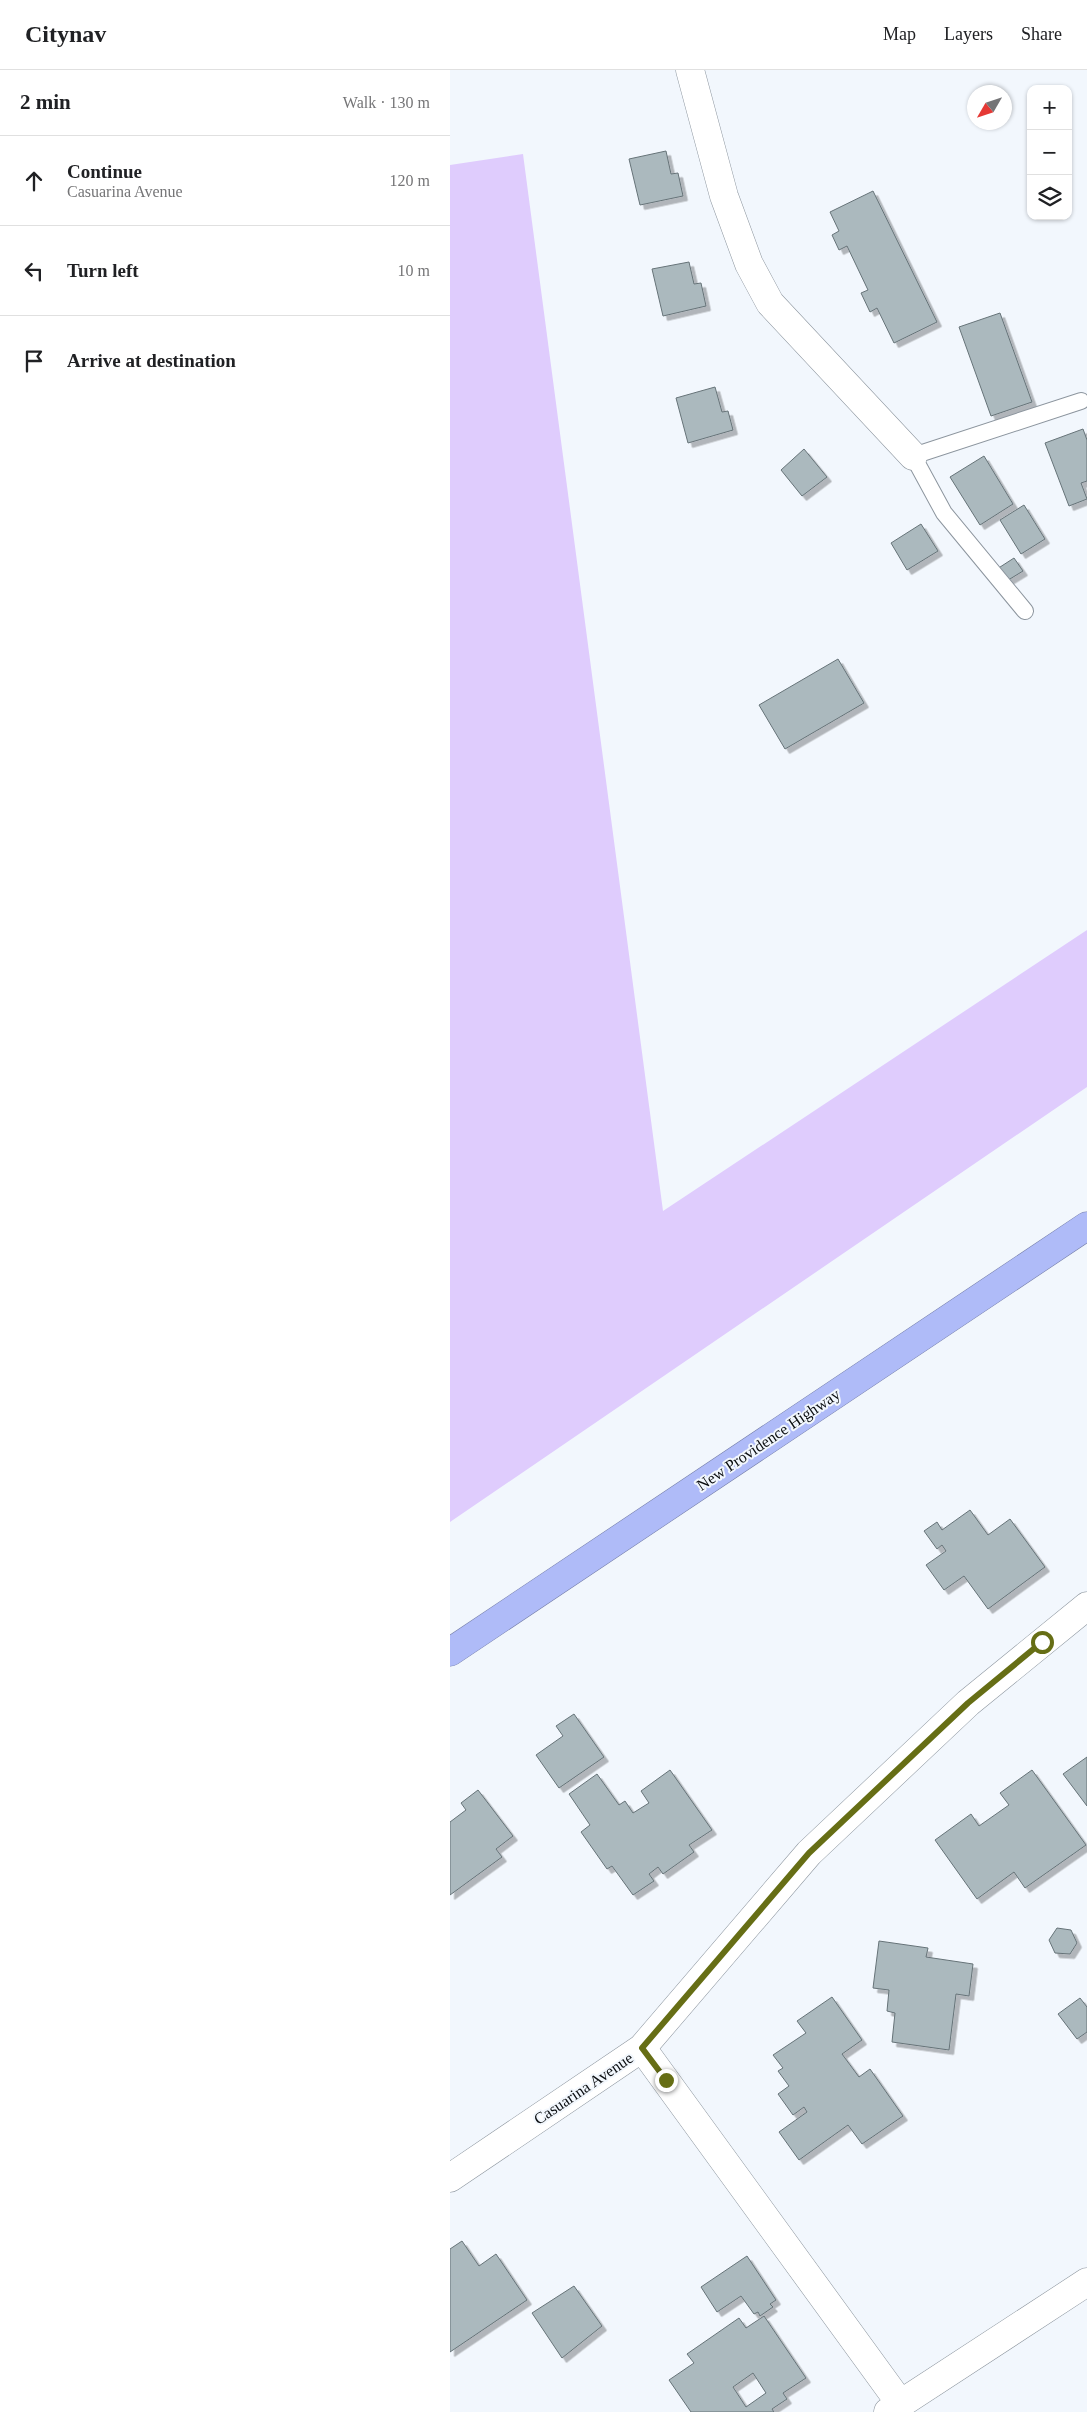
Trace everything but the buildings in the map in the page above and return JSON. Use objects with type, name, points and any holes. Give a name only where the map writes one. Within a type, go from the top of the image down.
[{"type":"highway","name":"New Providence Highway","points":[[450,1652],[1087,1226]]},
{"type":"street","points":[[690,70],[724,196],[749,264],[770,303],[913,456]]},
{"type":"street","name":"Casuarina Avenue","points":[[450,2178],[642,2048],[809,1853],[968,1703],[1087,1606]]},
{"type":"street","points":[[642,2048],[894,2408],[1087,2282]]},
{"type":"lane","points":[[1025,611],[944,513],[913,456],[1082,401]]},
{"type":"shaded area","points":[[523,154],[663,1211],[1087,930],[1087,1087],[450,1522],[450,165]]},
{"type":"route","points":[[666,2080],[642,2048],[809,1853],[968,1703],[1042,1642]]}]
